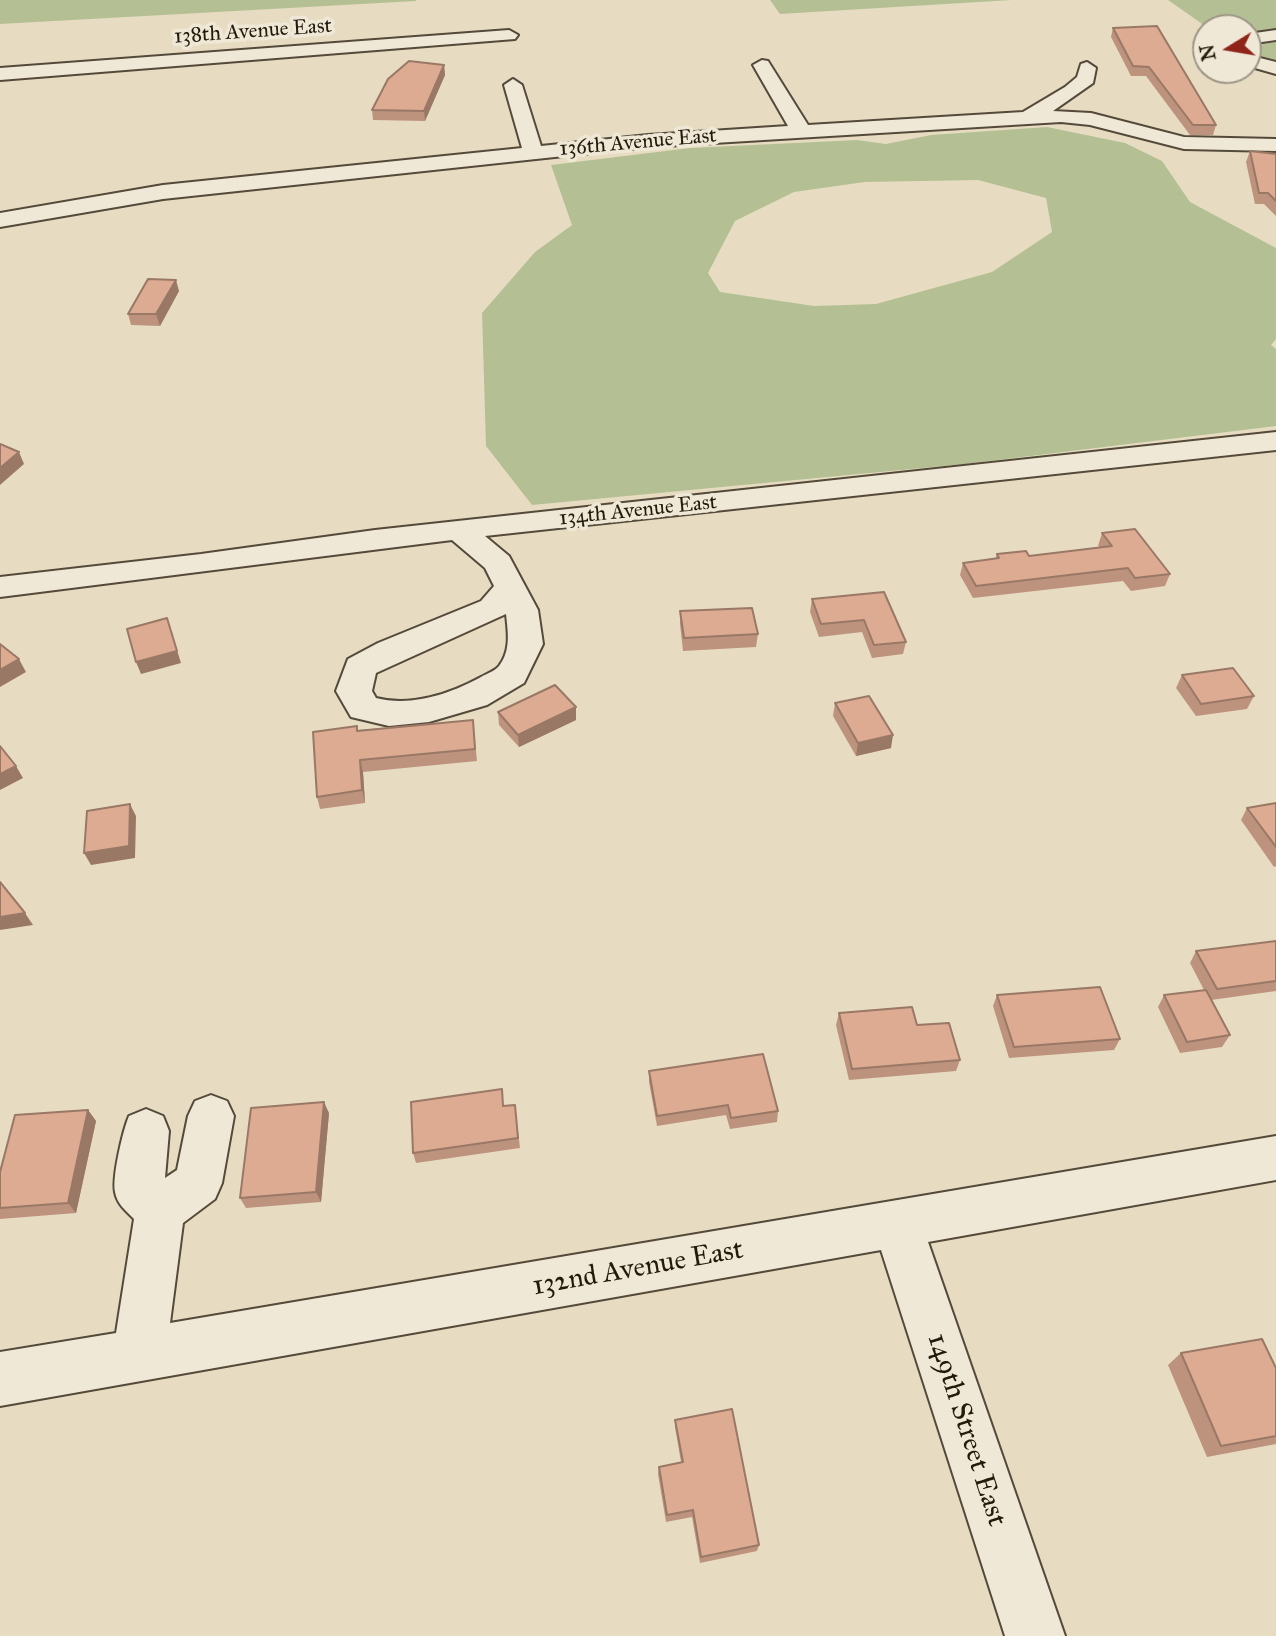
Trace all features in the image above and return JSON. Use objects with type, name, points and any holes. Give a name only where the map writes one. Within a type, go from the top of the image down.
[{"type":"street","name":"138th Avenue East","points":[[0,74],[509,36]]},
{"type":"street","points":[[762,65],[801,131]]},
{"type":"street","points":[[1027,118],[1072,91],[1086,79],[1087,68]]},
{"type":"street","points":[[513,85],[533,152]]},
{"type":"street","name":"136th Avenue East","points":[[0,220],[163,192],[648,141],[801,131],[1079,117],[1184,143],[1276,145]]},
{"type":"street","name":"134th Avenue East","points":[[0,587],[459,530],[1276,441]]},
{"type":"street","points":[[459,530],[498,563],[511,587],[522,610],[526,645],[512,675],[475,696],[429,710],[389,714],[364,708],[354,691],[360,667],[390,651],[493,608],[511,587]]},
{"type":"street","points":[[139,1354],[160,1210],[198,1183],[211,1116]]},
{"type":"street","points":[[146,1131],[139,1191],[160,1210]]},
{"type":"street","name":"132nd Avenue East","points":[[0,1378],[1276,1158]]},
{"type":"street","name":"149th Street East","points":[[897,1224],[1035,1636]]},
{"type":"green space","points":[[0,0],[416,0],[416,1],[0,24]]},
{"type":"green space","points":[[770,0],[1012,0],[780,14]]},
{"type":"green space","points":[[1168,0],[1276,0],[1276,76],[1262,66],[1262,14],[1192,14],[1192,17]]},
{"type":"green space","points":[[1047,127],[1125,143],[1162,161],[1190,202],[1276,248],[1276,339],[1271,345],[1276,349],[1276,426],[965,464],[532,505],[486,446],[482,313],[535,252],[572,225],[551,165],[690,148],[857,140],[886,144],[931,135]],"holes":[[[978,180],[1046,198],[1052,232],[992,272],[876,304],[814,306],[720,292],[708,273],[735,221],[794,192],[865,182]]]},
{"type":"building","points":[[1157,26],[1216,125],[1193,125],[1149,67],[1133,66],[1113,28]]},
{"type":"building","points":[[409,61],[444,65],[424,111],[372,110],[388,79]]},
{"type":"building","points":[[1250,151],[1276,154],[1276,201],[1268,193],[1259,193]]},
{"type":"building","points":[[148,279],[176,280],[156,314],[128,314]]},
{"type":"building","points":[[0,444],[19,452],[0,468]]},
{"type":"building","points":[[1135,529],[1170,574],[1135,578],[1128,568],[976,586],[963,563],[999,558],[997,554],[1026,551],[1029,556],[1112,546],[1102,533]]},
{"type":"building","points":[[884,592],[906,642],[874,645],[864,620],[821,624],[812,599]]},
{"type":"building","points":[[752,608],[758,634],[684,638],[680,611]]},
{"type":"building","points":[[167,618],[177,651],[136,662],[127,629]]},
{"type":"building","points":[[0,644],[19,659],[0,670]]},
{"type":"building","points":[[1233,668],[1254,696],[1201,704],[1182,675]]},
{"type":"building","points":[[555,685],[576,707],[518,735],[498,712]]},
{"type":"building","points":[[869,696],[893,735],[858,743],[835,703]]},
{"type":"building","points":[[473,720],[475,749],[360,760],[362,790],[317,797],[313,732],[357,726],[357,731]]},
{"type":"building","points":[[0,746],[16,766],[0,774]]},
{"type":"building","points":[[1276,803],[1276,847],[1247,808]]},
{"type":"building","points":[[130,804],[129,846],[84,853],[87,811]]},
{"type":"building","points":[[0,882],[25,913],[0,917]]},
{"type":"building","points":[[1276,941],[1276,981],[1217,989],[1196,951]]},
{"type":"building","points":[[1100,987],[1120,1039],[1014,1047],[997,995]]},
{"type":"building","points":[[1206,990],[1230,1035],[1187,1042],[1164,995]]},
{"type":"building","points":[[912,1007],[917,1025],[949,1023],[960,1060],[852,1069],[839,1013]]},
{"type":"building","points":[[763,1054],[778,1111],[731,1118],[728,1105],[657,1116],[649,1071]]},
{"type":"building","points":[[502,1089],[503,1106],[515,1105],[518,1138],[413,1153],[411,1102]]},
{"type":"building","points":[[324,1102],[316,1192],[240,1198],[251,1108]]},
{"type":"building","points":[[88,1110],[68,1203],[0,1208],[0,1172],[15,1115]]},
{"type":"building","points":[[1262,1339],[1276,1368],[1276,1436],[1221,1446],[1181,1353]]},
{"type":"building","points":[[732,1409],[759,1545],[701,1557],[693,1510],[667,1515],[659,1467],[683,1462],[675,1420]]}]
